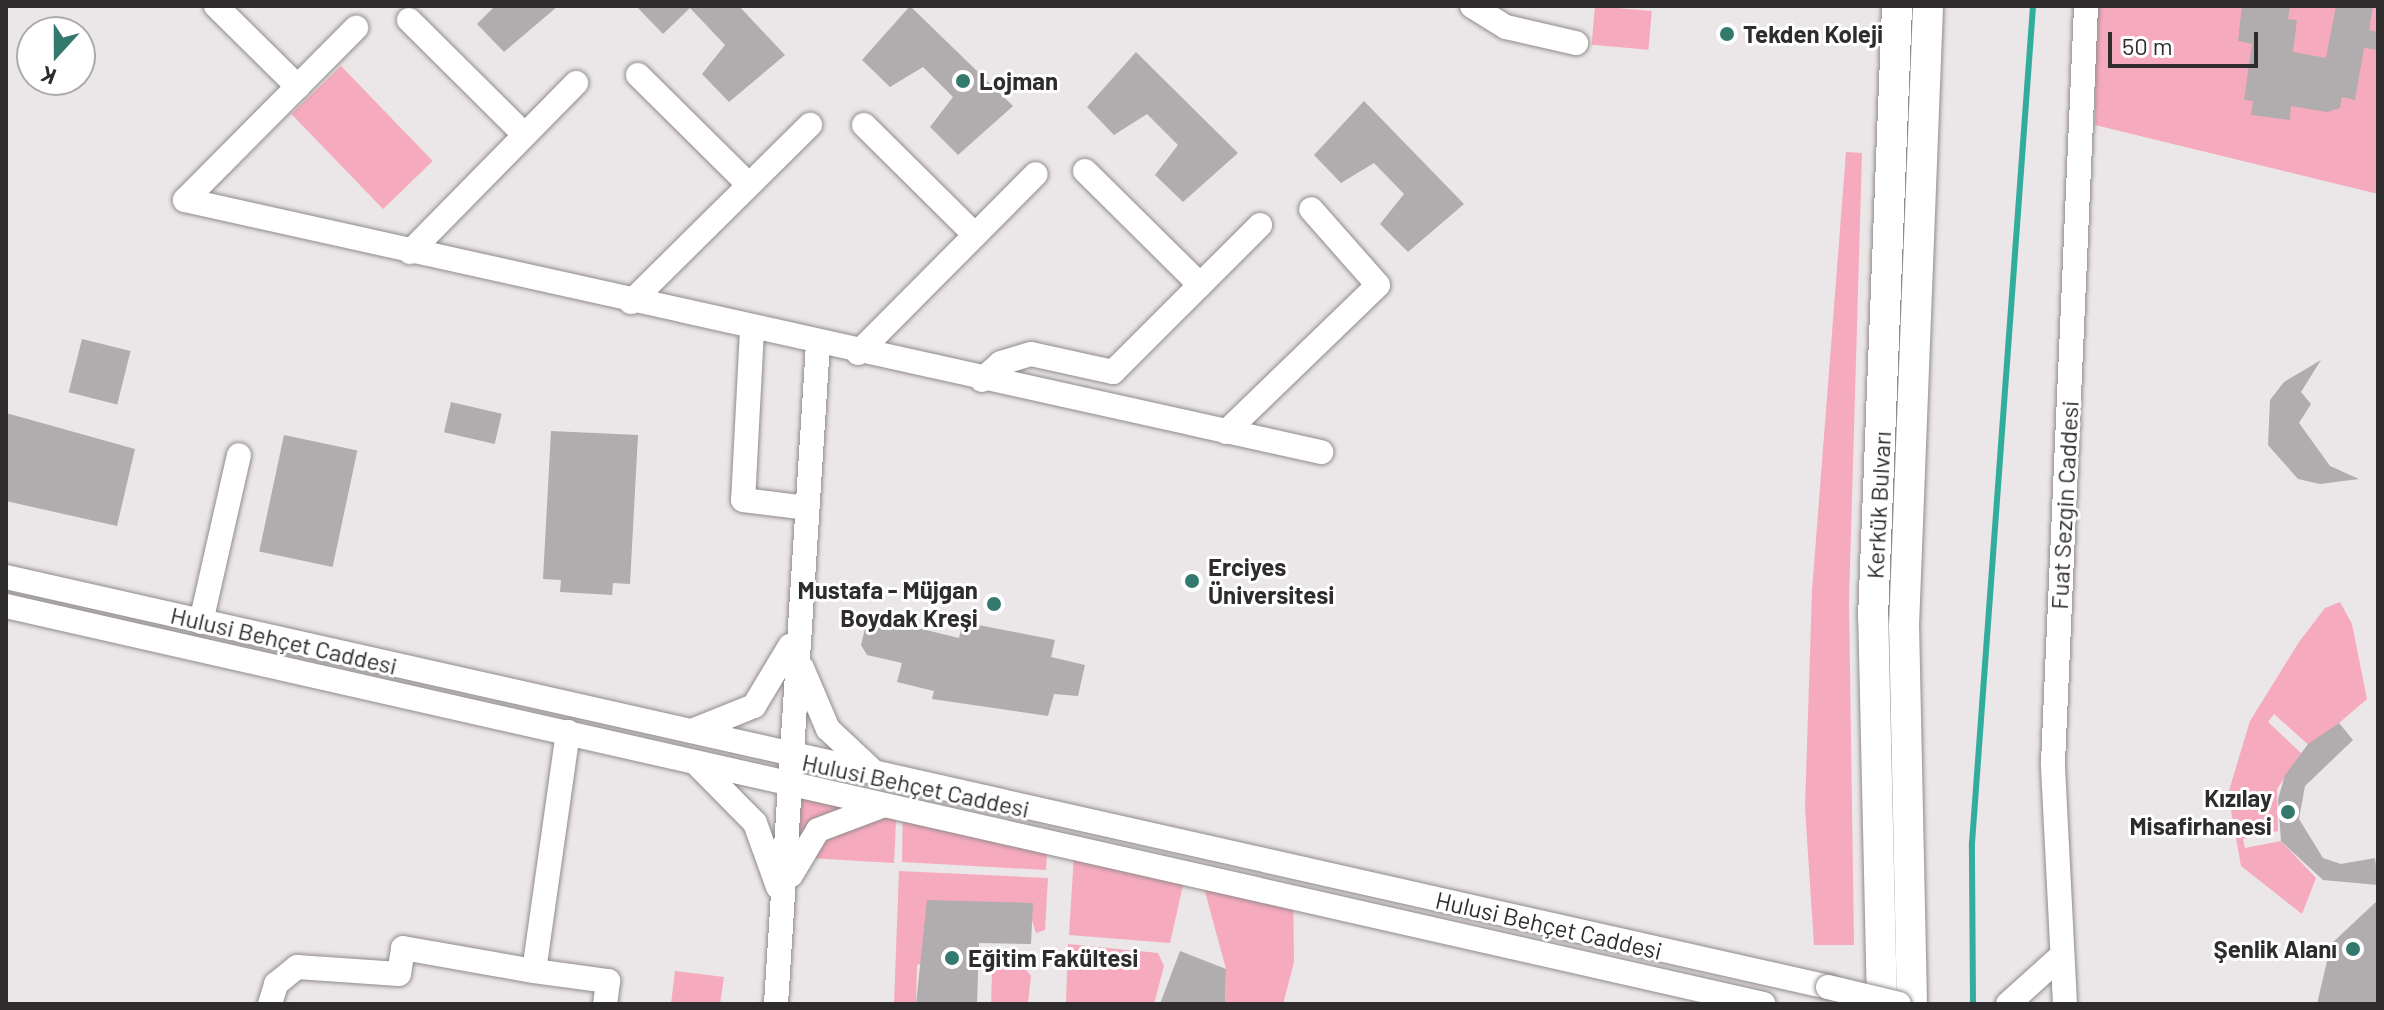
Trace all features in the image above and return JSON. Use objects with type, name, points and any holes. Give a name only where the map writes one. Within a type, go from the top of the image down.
[{"type":"main road","name":"Kerkük Bulvarı","points":[[1882,1004],[1873,618],[1897,6]]},
{"type":"main road","name":"Kerkük Bulvarı","points":[[1912,1004],[1904,626],[1928,6]]},
{"type":"street","points":[[216,6],[298,87]]},
{"type":"street","points":[[1472,6],[1506,27],[1576,43]]},
{"type":"street","name":"Fuat Sezgin Caddesi","points":[[2065,1004],[2060,957],[2053,763],[2086,6]]},
{"type":"street","points":[[409,20],[525,135]]},
{"type":"street","points":[[356,28],[185,200],[752,330],[1321,452]]},
{"type":"street","points":[[638,75],[749,185]]},
{"type":"street","points":[[410,252],[576,83]]},
{"type":"street","points":[[631,302],[810,125]]},
{"type":"street","points":[[864,125],[975,235]]},
{"type":"street","points":[[1085,171],[1200,285]]},
{"type":"street","points":[[858,353],[1036,174]]},
{"type":"street","points":[[1226,432],[1378,285],[1311,209]]},
{"type":"street","points":[[982,380],[1001,363],[1031,354],[1113,372],[1260,225]]},
{"type":"street","points":[[752,330],[743,500],[807,508]]},
{"type":"street","points":[[776,1004],[796,633],[818,344]]},
{"type":"street","points":[[201,622],[239,455]]},
{"type":"street","name":"Hulusi Behçet Caddesi","points":[[6,577],[791,757],[1899,1004]]},
{"type":"street","name":"Hulusi Behçet Caddesi","points":[[6,606],[1764,1004]]},
{"type":"street","points":[[686,732],[754,706],[796,633]]},
{"type":"street","points":[[796,633],[817,713],[880,776]]},
{"type":"street","points":[[534,971],[568,732]]},
{"type":"street","points":[[692,760],[755,823],[782,900]]},
{"type":"street","points":[[782,900],[800,850],[818,830],[857,810],[892,805]]},
{"type":"street","points":[[270,1004],[276,984],[297,967],[399,974],[403,948],[608,981],[605,1004]]},
{"type":"street","points":[[2008,1004],[2060,957]]},
{"type":"shaded area","points":[[1595,6],[1652,11],[1648,50],[1592,45]]},
{"type":"shaded area","points":[[2096,6],[2378,6],[2378,194],[2095,125]]},
{"type":"shaded area","points":[[341,66],[433,161],[383,209],[291,114]]},
{"type":"shaded area","points":[[1846,152],[1862,153],[1849,601],[1854,945],[1814,945],[1805,808],[1812,591]]},
{"type":"shaded area","points":[[2340,602],[2352,624],[2367,699],[2311,747],[2274,714],[2268,722],[2301,753],[2277,789],[2278,831],[2243,839],[2245,848],[2281,841],[2316,878],[2302,914],[2241,866],[2228,794],[2250,721],[2299,642],[2325,608]]},
{"type":"shaded area","points":[[803,792],[897,799],[894,863],[792,857],[794,807]]},
{"type":"shaded area","points":[[903,800],[1048,834],[1046,870],[902,862]]},
{"type":"shaded area","points":[[1075,839],[1188,863],[1170,943],[1069,935]]},
{"type":"shaded area","points":[[1198,866],[1293,888],[1294,962],[1283,1004],[1225,1004],[1226,969]]},
{"type":"shaded area","points":[[899,871],[1048,878],[1045,930],[1036,933],[1032,920],[917,965],[916,1004],[894,1004]]},
{"type":"shaded area","points":[[1068,944],[1158,953],[1164,966],[1154,1004],[1066,1004]]},
{"type":"shaded area","points":[[1014,954],[1031,976],[1028,1003],[991,1004],[992,973]]},
{"type":"shaded area","points":[[675,971],[724,977],[720,1004],[671,1004]]},
{"type":"building","points":[[495,6],[558,6],[504,52],[477,24]]},
{"type":"building","points":[[636,6],[739,6],[785,55],[729,102],[702,74],[725,45],[690,8],[663,34]]},
{"type":"building","name":"Lojman","points":[[910,6],[1013,106],[958,155],[930,127],[953,97],[923,67],[890,87],[862,60]]},
{"type":"building","points":[[2242,6],[2290,6],[2288,19],[2297,20],[2293,52],[2326,58],[2336,6],[2373,6],[2369,30],[2378,32],[2378,50],[2364,48],[2355,100],[2342,97],[2340,108],[2327,112],[2291,106],[2290,120],[2251,115],[2253,101],[2244,100],[2252,44],[2238,41]]},
{"type":"building","name":"Lojman","points":[[1136,52],[1238,153],[1183,202],[1155,175],[1178,145],[1147,114],[1114,135],[1087,107]]},
{"type":"building","points":[[1364,101],[1464,204],[1408,252],[1380,224],[1404,194],[1374,163],[1341,183],[1314,155]]},
{"type":"building","points":[[82,339],[131,351],[117,404],[69,392]]},
{"type":"building","points":[[2321,360],[2301,392],[2311,404],[2299,423],[2330,466],[2359,479],[2320,484],[2298,479],[2268,445],[2270,400],[2284,382]]},
{"type":"building","points":[[451,402],[502,414],[495,444],[444,432]]},
{"type":"building","points":[[6,413],[135,449],[117,526],[6,501]]},
{"type":"building","points":[[551,431],[638,435],[630,584],[613,583],[612,595],[560,592],[561,580],[543,579]]},
{"type":"building","points":[[284,435],[357,451],[333,567],[259,551]]},
{"type":"building","points":[[868,616],[959,638],[963,622],[1055,640],[1051,657],[1085,665],[1078,696],[1054,694],[1048,716],[932,699],[934,691],[897,682],[902,663],[867,655],[861,645]]},
{"type":"building","name":"Kızılay Misafirhanesi","points":[[2339,723],[2353,740],[2305,786],[2299,819],[2323,858],[2341,864],[2375,858],[2378,885],[2323,880],[2281,841],[2278,799],[2285,775],[2308,744]]},
{"type":"building","name":"Eğitim Fakültesi","points":[[927,900],[1033,903],[1031,944],[979,943],[977,1004],[916,1004]]},
{"type":"building","name":"Şenlik Alanı","points":[[2378,900],[2378,1004],[2317,1004],[2331,944]]},
{"type":"building","points":[[1180,951],[1226,969],[1225,1004],[1160,1004]]},
{"type":"waterway","points":[[1973,1004],[1972,843],[2033,6]]},
{"type":"place","name":"Tekden Koleji","points":[[1727,34]]},
{"type":"place","name":"Lojman","points":[[963,81]]},
{"type":"place","name":"Erciyes Üniversitesi","points":[[1192,581]]},
{"type":"place","name":"Mustafa - Müjgan Boydak Kreşi","points":[[994,604]]},
{"type":"place","name":"Kızılay Misafirhanesi","points":[[2288,812]]},
{"type":"place","name":"Şenlik Alanı","points":[[2353,949]]},
{"type":"place","name":"Eğitim Fakültesi","points":[[952,958]]}]
